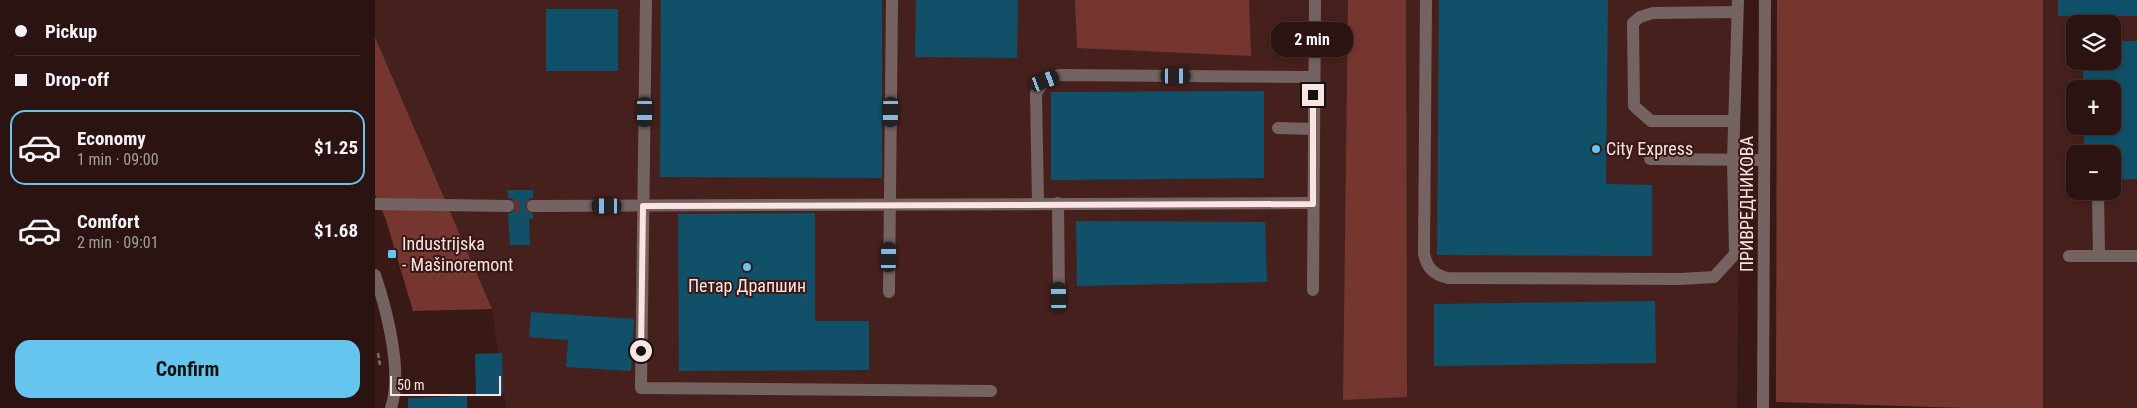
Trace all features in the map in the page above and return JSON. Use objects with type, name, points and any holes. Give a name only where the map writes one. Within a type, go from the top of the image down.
[{"type":"street","points":[[646,0],[641,388],[991,391]]},
{"type":"street","points":[[889,292],[892,0]]},
{"type":"street","points":[[1313,290],[1312,130],[1315,0]]},
{"type":"street","points":[[1426,0],[1424,254],[1426,265],[1437,276],[1680,279],[1714,277],[1735,254],[1733,160],[1737,6],[1653,13],[1640,17],[1633,23],[1634,106],[1642,116],[1651,121],[1734,121]]},
{"type":"street","name":"ПРИВРЕДНИКОВА","points":[[1763,408],[1765,0]]},
{"type":"street","points":[[1038,203],[1036,93],[1045,81],[1059,76],[1313,78]]},
{"type":"street","points":[[1277,128],[1312,130]]},
{"type":"street","points":[[1651,159],[1764,160]]},
{"type":"street","points":[[2098,200],[2099,256]]},
{"type":"street","points":[[533,206],[890,206],[1038,203],[1313,204]]},
{"type":"street","points":[[1058,203],[1059,297]]},
{"type":"street","points":[[375,204],[508,206]]},
{"type":"street","points":[[2069,256],[2137,256]]},
{"type":"street","points":[[375,275],[389,322],[395,386],[391,408]]},
{"type":"path","points":[[377,344],[380,370]]},
{"type":"shaded area","points":[[375,0],[1741,0],[1737,408],[506,408],[492,309],[375,37]]},
{"type":"shaded area","points":[[1075,0],[1249,0],[1251,56],[1077,48]]},
{"type":"shaded area","points":[[1348,0],[1406,0],[1407,397],[1343,400]]},
{"type":"shaded area","points":[[1777,0],[2043,0],[2043,408],[1964,408],[1776,402]]},
{"type":"shaded area","points":[[2043,0],[2137,0],[2137,408],[2043,408]]},
{"type":"shaded area","points":[[375,37],[492,309],[413,311],[386,220],[375,194]]},
{"type":"building","points":[[661,0],[882,0],[882,178],[660,177]]},
{"type":"building","points":[[916,0],[1018,0],[1017,58],[915,57]]},
{"type":"building","points":[[1439,0],[1608,0],[1606,184],[1652,185],[1652,256],[1437,255]]},
{"type":"building","points":[[2058,0],[2137,0],[2137,16],[2058,16]]},
{"type":"building","points":[[546,9],[618,9],[618,71],[546,71]]},
{"type":"building","points":[[2121,41],[2137,41],[2137,179],[2121,180],[2121,145],[2084,145],[2084,135],[2121,135],[2121,80],[2083,80],[2083,70],[2121,70]]},
{"type":"building","points":[[1264,91],[1264,178],[1051,180],[1051,92]]},
{"type":"building","points":[[507,190],[533,190],[533,198],[529,199],[525,206],[526,210],[533,214],[533,219],[529,219],[530,245],[510,245],[508,214],[515,211],[516,206],[513,199],[508,198]]},
{"type":"building","name":"Петар Драпшин","points":[[815,213],[815,321],[869,321],[869,370],[679,371],[678,214]]},
{"type":"building","points":[[1076,221],[1265,222],[1267,282],[1077,286]]},
{"type":"building","points":[[1655,301],[1656,363],[1434,366],[1434,304]]},
{"type":"building","points":[[531,312],[634,319],[631,371],[566,367],[568,340],[529,337]]},
{"type":"building","points":[[502,353],[503,394],[476,395],[475,354]]},
{"type":"building","points":[[467,396],[467,408],[408,408],[408,398]]},
{"type":"tunnel","points":[[508,206],[533,206]]},
{"type":"place","name":"City Express","points":[[1596,149]]},
{"type":"place","name":"Industrijska - Mašinoremont","points":[[392,254]]},
{"type":"place","name":"Петар Драпшин","points":[[747,267]]},
{"type":"route","points":[[641,351],[643,206],[890,206],[1038,203],[1313,204],[1313,95]]}]
